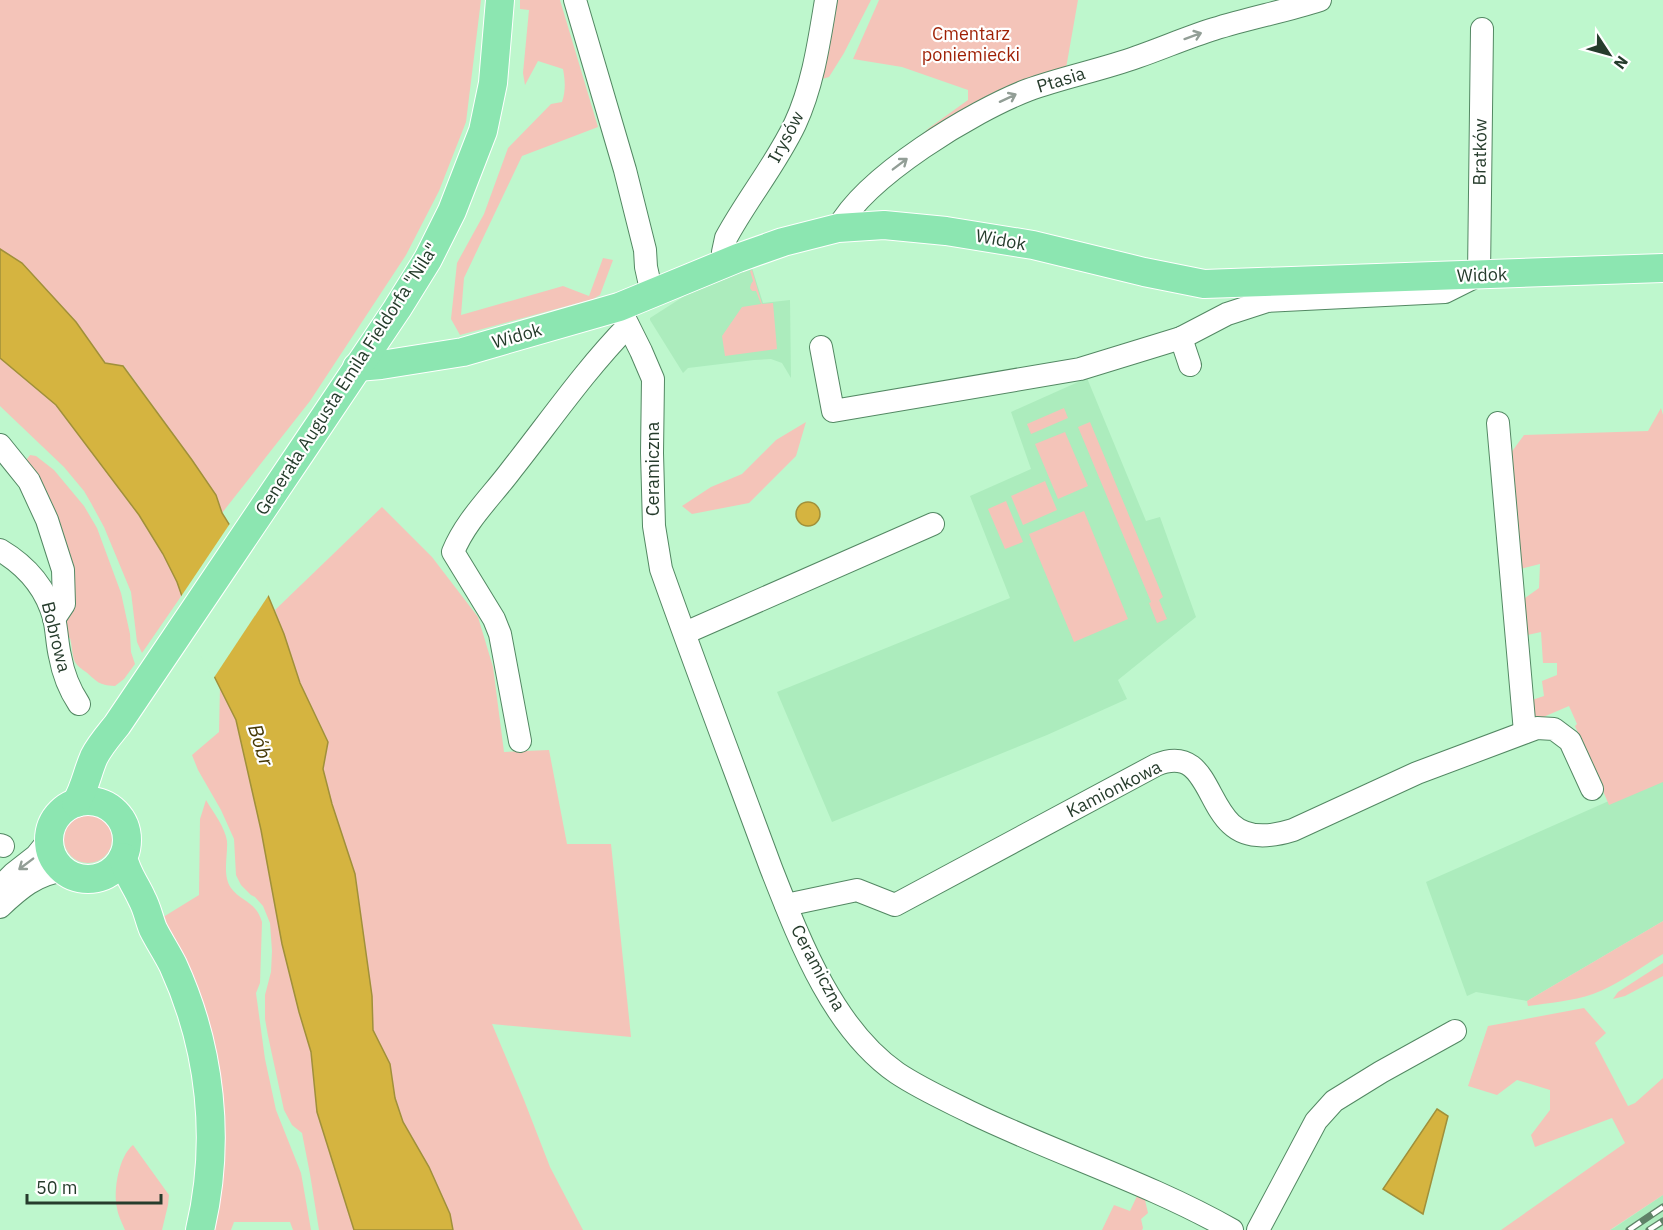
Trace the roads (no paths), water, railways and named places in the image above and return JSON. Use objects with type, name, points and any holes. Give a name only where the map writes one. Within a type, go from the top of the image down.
[{"type":"main road","name":"Generała Augusta Emila Fieldorfa \"Nila\"","points":[[76,803],[84,789],[95,756],[105,739],[117,725],[299,455],[428,259],[452,211],[483,131],[493,83],[500,0]]},
{"type":"main road","name":"Widok","points":[[357,367],[463,351],[624,316],[652,294],[724,263],[783,242],[838,228],[884,225],[946,231],[1033,245],[1204,284],[1663,268]]},
{"type":"main road","name":"Generała Augusta Emila Fieldorfa \"Nila\"","points":[[109,807],[105,797],[106,775],[117,725]]},
{"type":"main road","points":[[93,801],[109,807],[123,823],[127,836],[123,857],[112,870],[95,879],[74,877],[63,871],[53,857],[49,840],[52,824],[58,815],[76,803],[93,801]]},
{"type":"main road","points":[[123,857],[128,875],[143,899],[153,928],[186,996],[203,1055],[212,1127],[208,1182],[200,1230]]},
{"type":"main road","points":[[95,879],[111,888],[153,928]]},
{"type":"street","points":[[575,0],[625,170],[645,250],[652,294]]},
{"type":"street","name":"Irysów","points":[[724,263],[723,252],[726,238],[788,137],[802,106],[814,64],[826,0]]},
{"type":"street","name":"Ptasia","points":[[838,228],[856,202],[898,166],[957,126],[1008,98],[1062,79],[1138,57],[1216,28],[1320,0]]},
{"type":"street","name":"Bratków","points":[[1479,275],[1482,30]]},
{"type":"street","points":[[821,346],[833,411],[1080,369],[1181,338],[1227,314],[1267,301],[1445,292],[1479,275]]},
{"type":"street","name":"Ceramiczna","points":[[624,316],[653,380],[654,526],[661,569],[750,815],[786,905],[820,979],[846,1021],[879,1058],[896,1072],[934,1095],[988,1121],[1193,1208],[1232,1230]]},
{"type":"street","name":"Widok","points":[[520,741],[500,634],[494,619],[453,552],[470,521],[492,496],[602,352],[624,316]]},
{"type":"street","points":[[1181,338],[1190,365]]},
{"type":"street","points":[[1498,423],[1525,732]]},
{"type":"street","points":[[0,445],[29,481],[46,520],[63,570],[64,604],[54,619]]},
{"type":"street","points":[[685,633],[933,524]]},
{"type":"street","name":"Bobrowa","points":[[0,550],[29,572],[44,590],[54,619],[60,657],[70,690],[79,704]]},
{"type":"street","name":"Kamionkowa","points":[[786,905],[857,890],[895,904],[1165,762],[1175,760],[1188,764],[1198,773],[1231,825],[1248,833],[1265,836],[1293,830],[1417,773],[1537,728],[1554,729],[1570,741],[1592,789]]},
{"type":"street","points":[[0,887],[36,856],[49,840]]},
{"type":"street","points":[[0,907],[34,879],[55,871],[63,871]]},
{"type":"street","points":[[1258,1230],[1316,1121],[1334,1101],[1455,1031]]},
{"type":"water","name":"Bóbr","points":[[0,249],[22,263],[76,322],[105,363],[123,366],[216,495],[222,513],[257,569],[284,634],[300,683],[328,742],[323,769],[355,874],[372,996],[373,1030],[390,1064],[395,1098],[403,1122],[429,1167],[450,1214],[453,1230],[354,1230],[317,1112],[311,1052],[282,944],[261,830],[236,720],[200,648],[177,582],[139,515],[56,405],[0,358]]},
{"type":"water","points":[[808,502],[813,503],[819,509],[819,519],[813,525],[808,526],[803,525],[797,519],[796,514],[797,509],[803,503]]},
{"type":"water","points":[[1437,1109],[1448,1116],[1423,1214],[1383,1189]]},
{"type":"railway","points":[[1629,1230],[1663,1207]]},
{"type":"railway","points":[[1649,1230],[1663,1221]]},
{"type":"park label","name":"Cmentarz poniemiecki","points":[[971,44]]}]
